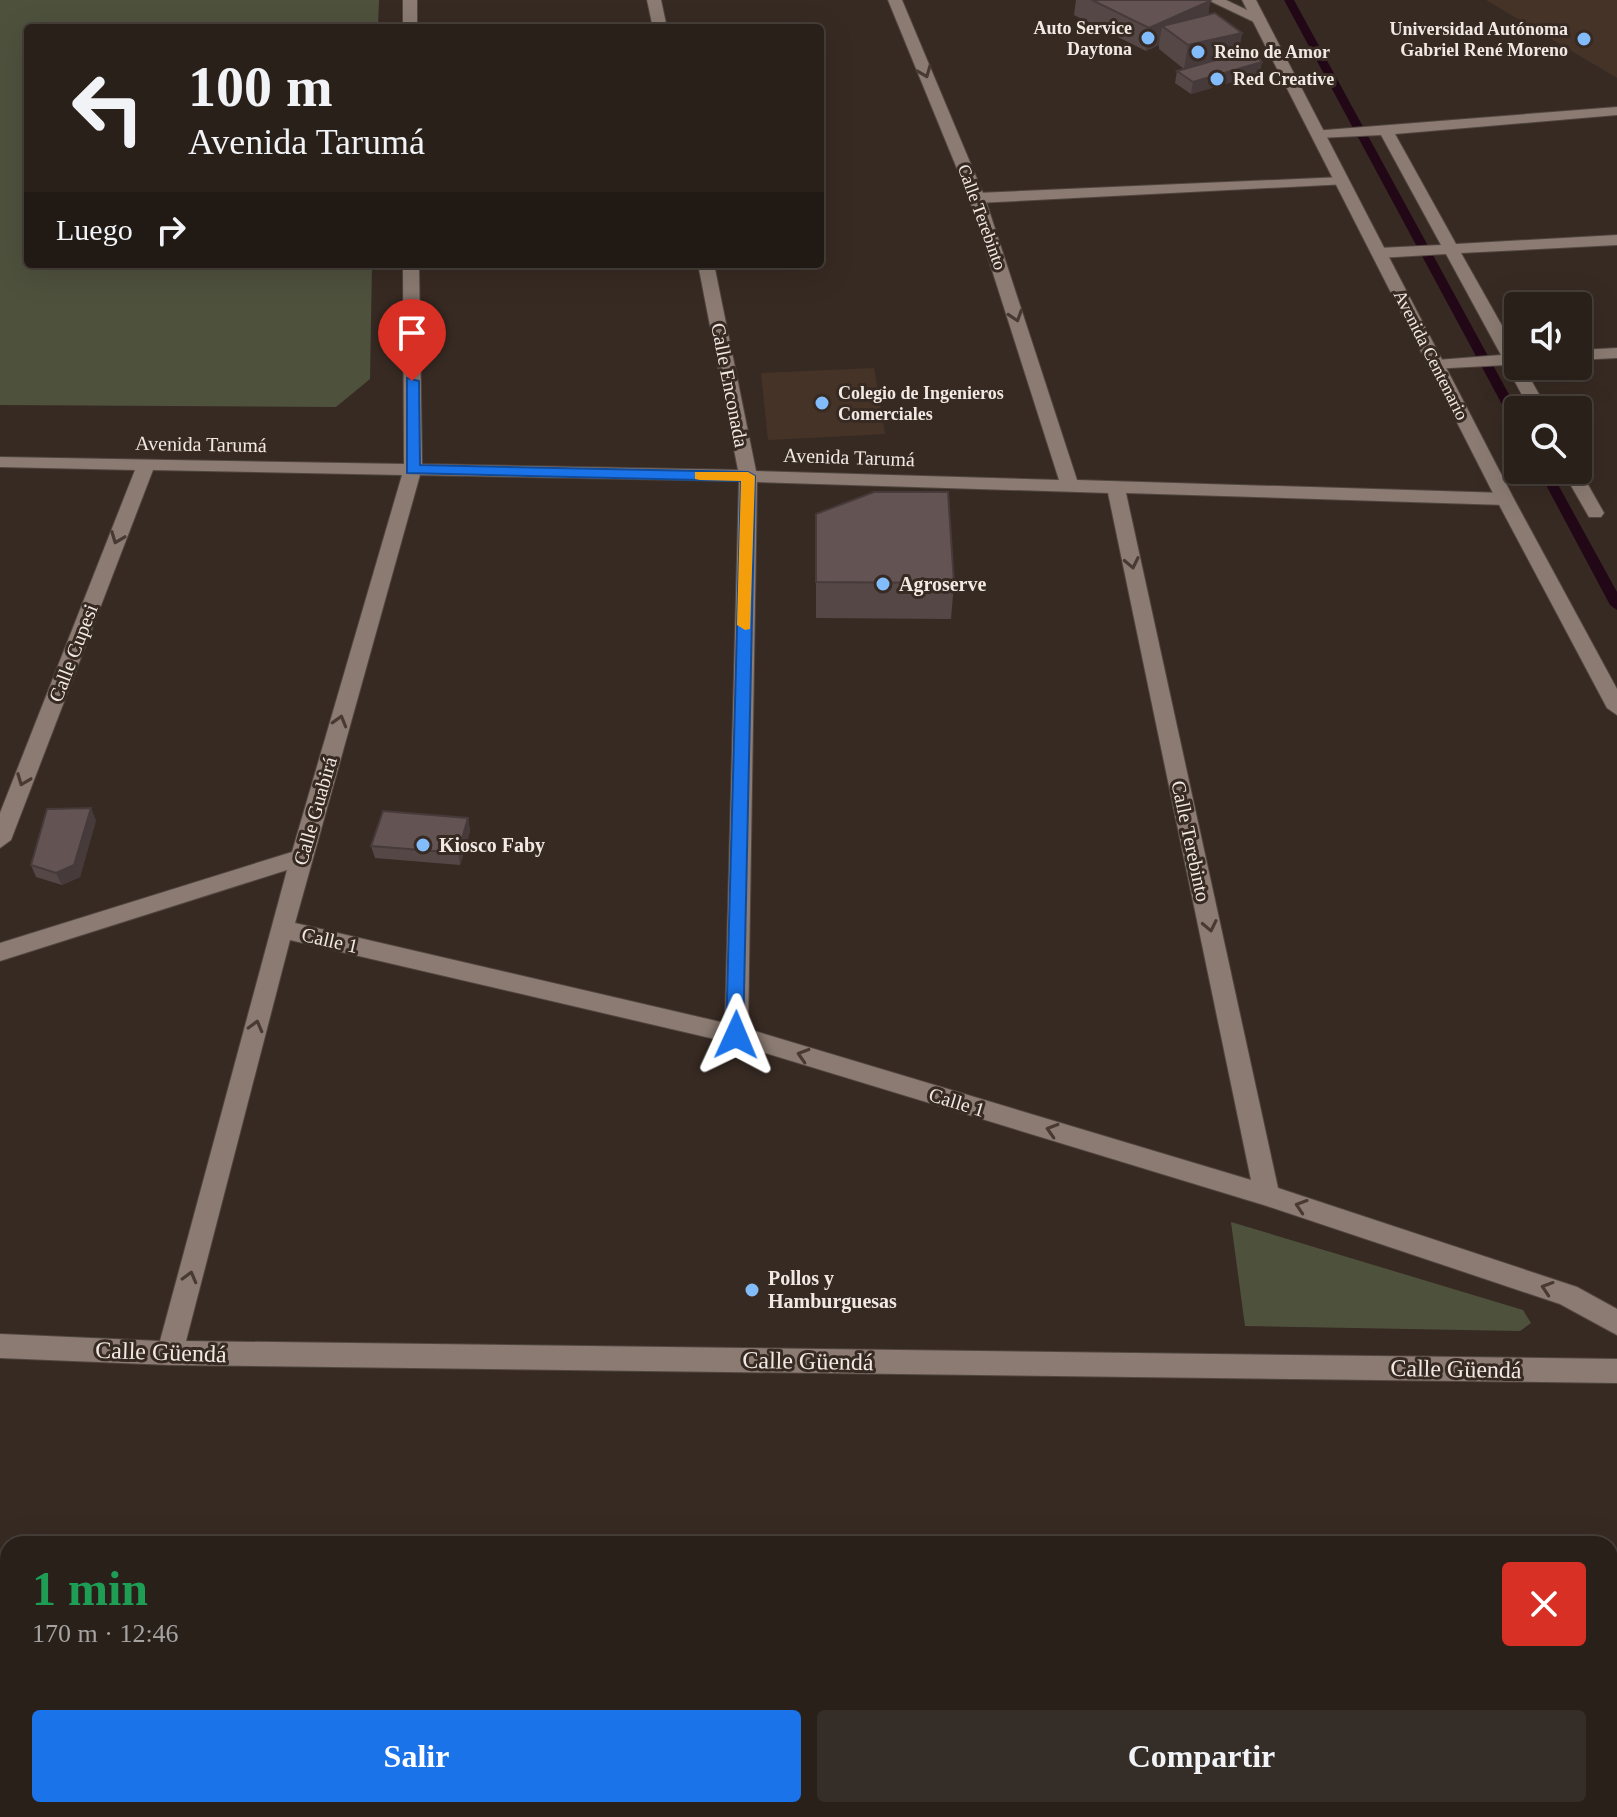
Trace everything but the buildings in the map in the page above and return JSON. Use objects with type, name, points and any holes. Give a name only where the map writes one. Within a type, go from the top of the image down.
[{"type":"street","points":[[410,0],[410,24]]},
{"type":"street","points":[[654,0],[659,24]]},
{"type":"street","name":"Calle Terebinto","points":[[895,0],[977,198],[1070,485]]},
{"type":"street","points":[[1215,0],[1259,19]]},
{"type":"street","name":"Avenida Centenario","points":[[1249,0],[1505,499],[1617,708]]},
{"type":"street","points":[[1318,134],[1617,111]]},
{"type":"street","points":[[1378,130],[1504,354]]},
{"type":"street","points":[[977,198],[1342,181]]},
{"type":"street","points":[[1379,253],[1617,240]]},
{"type":"street","name":"Calle Guabirá","points":[[170,1353],[301,857],[413,469],[411,268]]},
{"type":"street","name":"Calle Enconada","points":[[707,268],[748,476],[736,1035]]},
{"type":"street","points":[[1592,354],[1617,353]]},
{"type":"street","points":[[1437,365],[1504,359]]},
{"type":"street","name":"Avenida Tarumá","points":[[0,462],[748,476],[1505,499]]},
{"type":"street","name":"Calle Cupesi","points":[[0,840],[146,465]]},
{"type":"street","points":[[1579,484],[1595,513]]},
{"type":"street","name":"Calle Terebinto","points":[[1116,486],[1267,1195]]},
{"type":"street","points":[[0,952],[301,857]]},
{"type":"street","name":"Calle 1","points":[[282,929],[736,1035],[1267,1195],[1568,1295],[1617,1323]]},
{"type":"street","name":"Calle Güendá","points":[[0,1346],[170,1353],[1617,1371]]},
{"type":"shaded area","name":"Universidad Autónoma Gabriel René Moreno","points":[[1486,0],[1617,0],[1617,78]]},
{"type":"shaded area","name":"Colegio de Ingenieros Comerciales","points":[[874,368],[885,434],[768,440],[761,373]]},
{"type":"green space","points":[[0,0],[379,0],[378,24],[24,24],[24,268],[372,268],[370,379],[336,407],[0,405]]},
{"type":"green space","points":[[1231,1222],[1523,1310],[1531,1323],[1520,1331],[1245,1326]]},
{"type":"waterway","points":[[1289,0],[1504,397]]},
{"type":"waterway","points":[[1552,484],[1617,605]]},
{"type":"slow traffic","points":[[700,475],[748,476],[745,625]]},
{"type":"place","name":"Auto Service Daytona","points":[[1148,38]]},
{"type":"place","name":"Universidad Autónoma Gabriel René Moreno","points":[[1584,39]]},
{"type":"place","name":"Reino de Amor","points":[[1198,52]]},
{"type":"place","name":"Red Creative","points":[[1217,79]]},
{"type":"place","name":"Colegio de Ingenieros Comerciales","points":[[822,403]]},
{"type":"place","name":"Agroserve","points":[[883,584]]},
{"type":"place","name":"Kiosco Faby","points":[[423,845]]},
{"type":"place","name":"Pollos y Hamburguesas","points":[[752,1290]]},
{"type":"route","points":[[412,381],[413,469],[748,476],[736,1035]]}]
